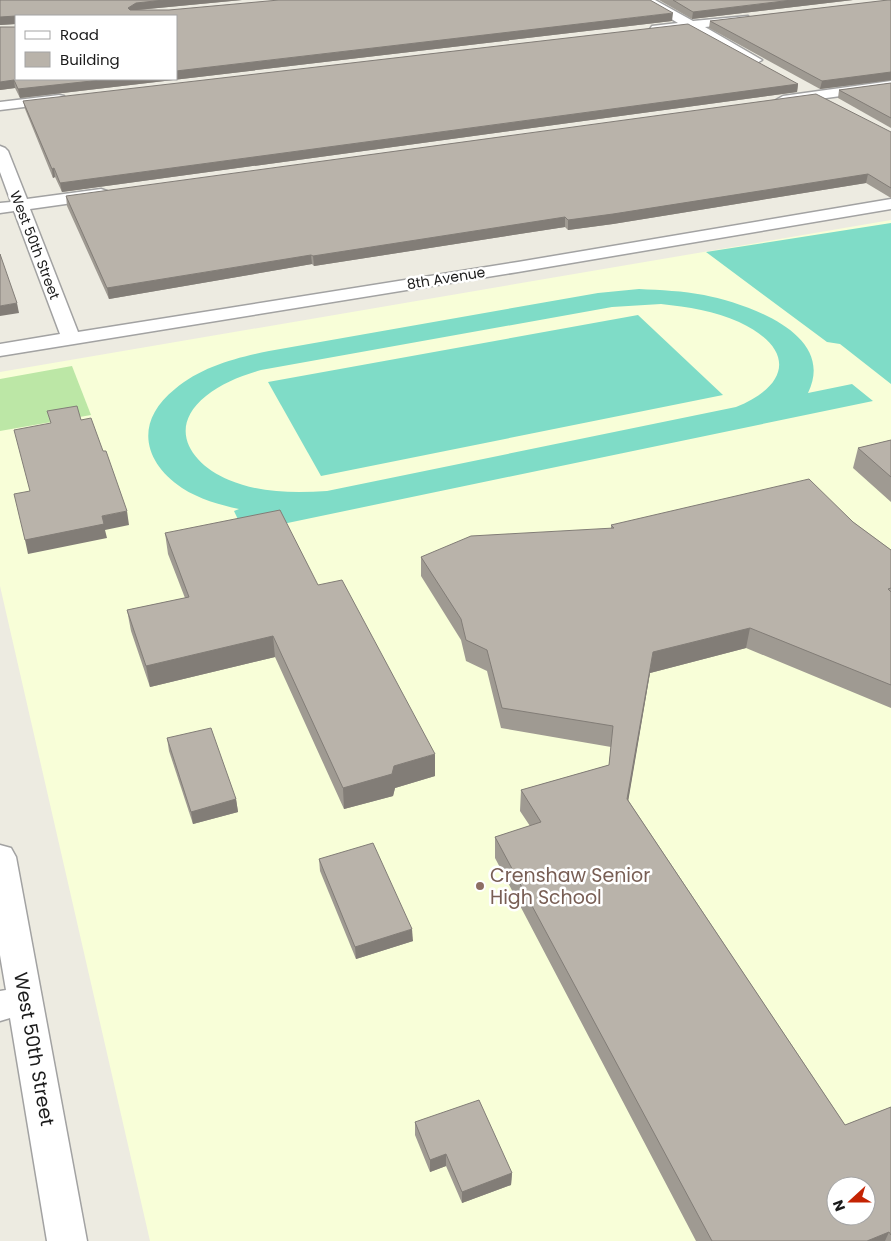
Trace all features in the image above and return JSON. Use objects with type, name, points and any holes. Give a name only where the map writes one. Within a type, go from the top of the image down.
[{"type":"street","points":[[646,0],[767,67]]},
{"type":"street","points":[[643,30],[760,17]]},
{"type":"street","points":[[768,102],[891,85]]},
{"type":"street","points":[[800,86],[833,104]]},
{"type":"street","points":[[0,106],[77,97]]},
{"type":"street","name":"West 50th Street","points":[[0,151],[71,338]]},
{"type":"street","points":[[0,208],[119,192]]},
{"type":"street","name":"8th Avenue","points":[[0,350],[891,204]]},
{"type":"street","name":"West 50th Street","points":[[0,857],[12,1003],[67,1241]]},
{"type":"shaded area","name":"Crenshaw Senior High School","points":[[891,220],[891,1241],[150,1241],[0,586],[0,372]]},
{"type":"shaded area","points":[[891,223],[891,384],[840,344],[827,342],[706,252]]},
{"type":"shaded area","points":[[639,289],[704,295],[722,299],[764,314],[783,325],[799,338],[810,354],[814,372],[808,393],[852,384],[873,401],[244,532],[234,511],[239,509],[210,501],[182,488],[158,466],[152,453],[148,440],[149,427],[162,401],[185,381],[219,364],[269,351],[598,293]],"holes":[[[661,304],[720,315],[739,322],[757,332],[770,343],[777,355],[779,366],[776,377],[768,388],[736,407],[327,491],[265,490],[229,480],[204,465],[194,455],[188,444],[187,420],[194,408],[219,387],[239,377],[261,370],[612,307]]]},
{"type":"shaded area","points":[[638,315],[723,395],[321,476],[268,382]]},
{"type":"green space","points":[[72,366],[91,415],[0,431],[0,379]]},
{"type":"building","points":[[0,0],[164,0],[136,3],[128,8],[130,10],[169,10],[279,0],[650,0],[673,13],[178,71],[178,15],[15,15],[0,17]]},
{"type":"building","points":[[673,0],[792,0],[693,12]]},
{"type":"building","points":[[891,0],[891,72],[822,81],[710,21]]},
{"type":"building","points":[[688,24],[798,84],[60,183],[54,168],[52,169],[23,101]]},
{"type":"building","points":[[0,27],[15,27],[15,80],[101,80],[18,89],[14,80],[0,82]]},
{"type":"building","points":[[891,83],[891,118],[839,90]]},
{"type":"building","points":[[816,94],[891,132],[891,188],[868,174],[613,214],[568,220],[565,217],[311,255],[107,288],[66,196]]},
{"type":"building","points":[[0,254],[17,303],[0,306]]},
{"type":"building","points":[[77,406],[81,420],[91,418],[103,451],[106,451],[127,511],[102,516],[104,524],[25,540],[14,494],[30,491],[14,430],[51,423],[47,411]]},
{"type":"building","points":[[891,440],[891,477],[858,448]]},
{"type":"building","points":[[809,479],[853,522],[891,550],[891,588],[888,589],[891,592],[891,685],[750,628],[653,652],[627,799],[845,1125],[891,1107],[891,1235],[889,1232],[867,1241],[712,1241],[495,837],[541,822],[521,790],[609,765],[613,726],[502,708],[487,650],[466,640],[461,619],[421,557],[471,536],[614,528],[611,525]]},
{"type":"building","points":[[280,510],[318,585],[342,580],[435,754],[394,766],[392,774],[343,788],[273,636],[146,666],[127,610],[189,597],[165,533]]},
{"type":"building","points":[[211,728],[236,799],[191,812],[167,738]]},
{"type":"building","points":[[373,843],[412,929],[355,947],[319,859]]},
{"type":"building","points":[[479,1100],[512,1173],[462,1192],[446,1154],[430,1160],[415,1122]]},
{"type":"place","name":"Crenshaw Senior High School","points":[[480,886]]}]
